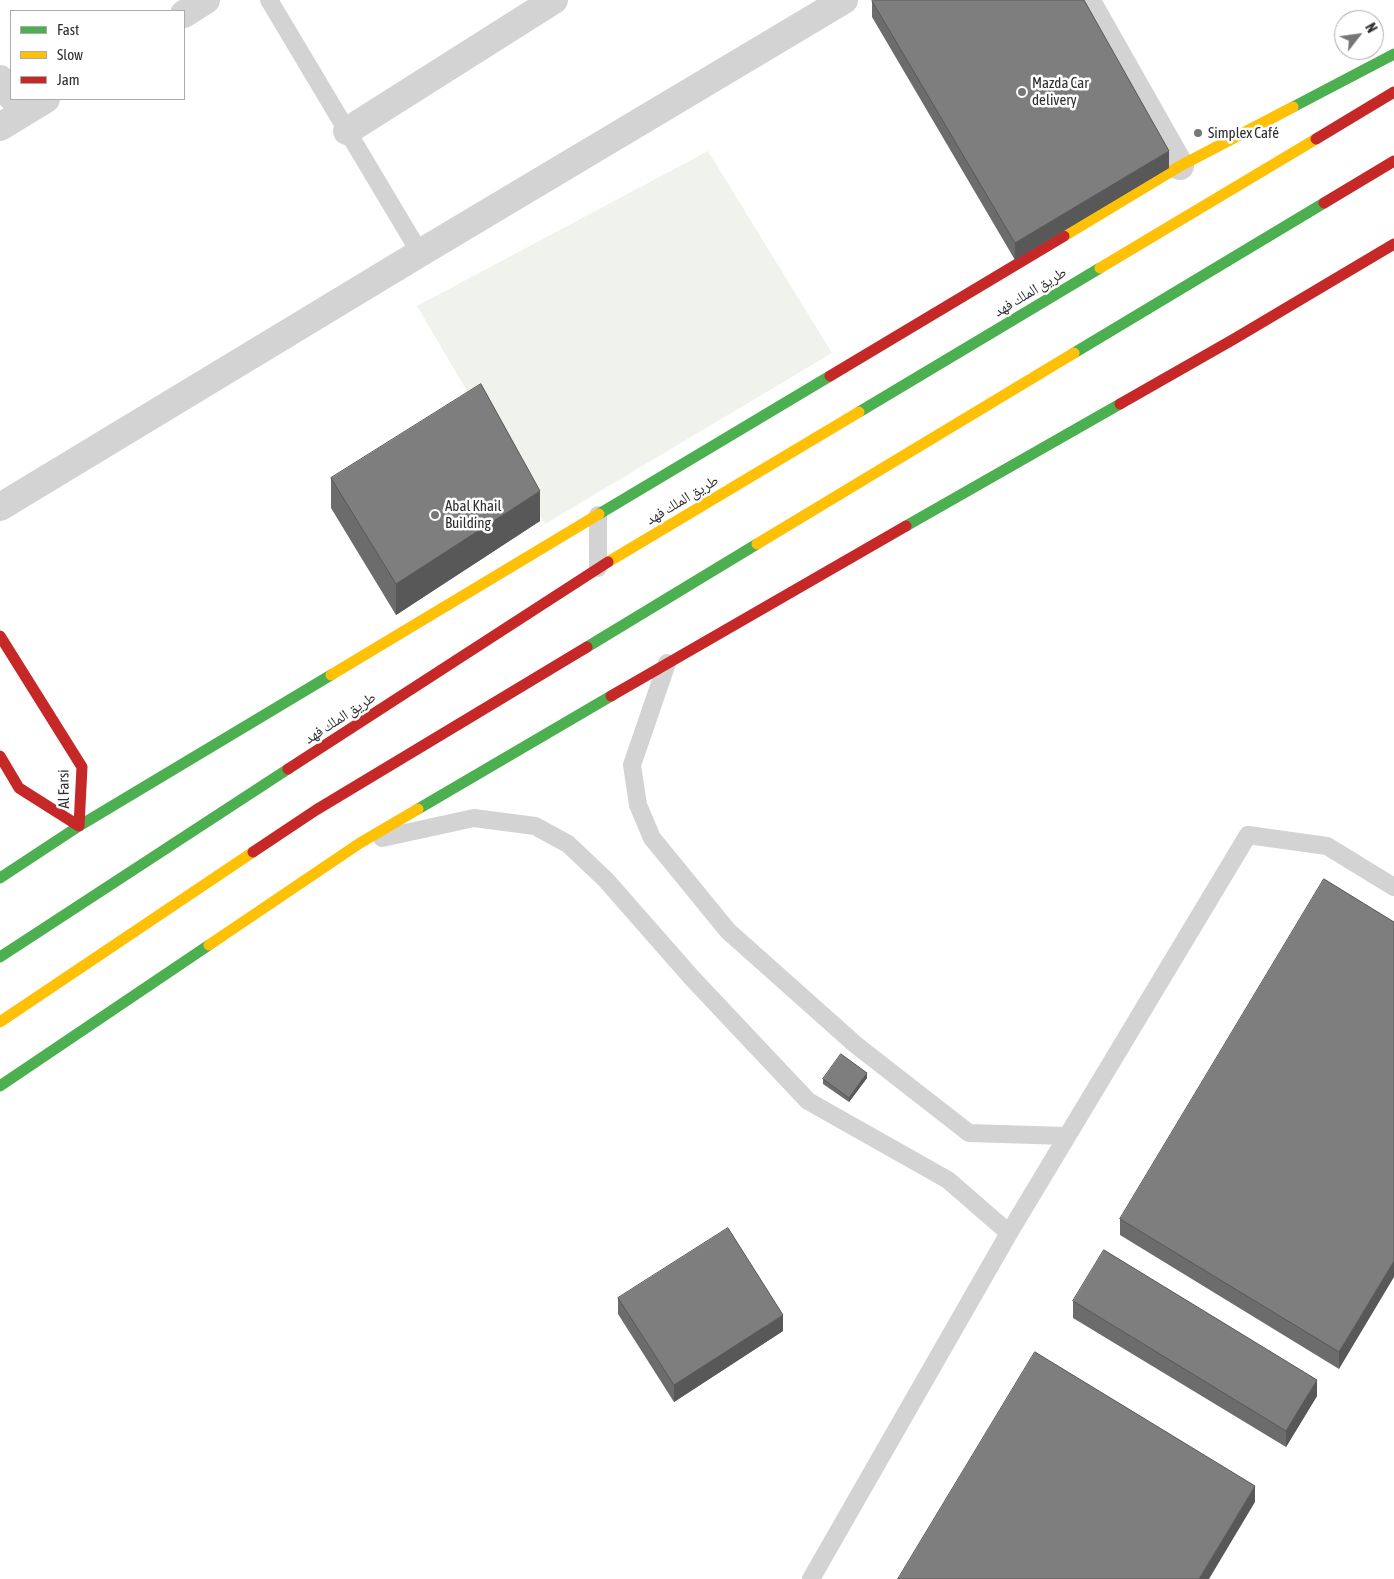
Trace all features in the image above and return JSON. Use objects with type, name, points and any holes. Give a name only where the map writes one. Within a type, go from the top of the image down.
[{"type":"main road","points":[[0,878],[79,826],[1180,166],[1394,54]]},
{"type":"main road","name":"طريق الملك فهد","points":[[0,957],[598,568],[1394,92]]},
{"type":"main road","points":[[0,1022],[316,810],[1394,161]]},
{"type":"main road","points":[[0,1086],[360,843],[667,663],[1234,339],[1394,244]]},
{"type":"main road","name":"Al Farsi","points":[[0,636],[82,767],[79,826],[19,788],[0,756]]},
{"type":"street","points":[[185,13],[206,0]]},
{"type":"street","points":[[348,131],[554,0]]},
{"type":"street","points":[[0,507],[844,0]]},
{"type":"street","points":[[1086,0],[1180,166]]},
{"type":"street","points":[[0,79],[12,109],[43,100]]},
{"type":"lane","points":[[269,0],[420,253]]},
{"type":"lane","points":[[598,514],[598,568]]},
{"type":"lane","points":[[667,663],[632,765],[638,805],[652,838],[728,932],[856,1046],[969,1133],[1066,1136]]},
{"type":"lane","points":[[360,843],[474,818],[535,826],[568,844],[606,880],[692,978],[808,1101],[948,1180],[1009,1233]]},
{"type":"lane","points":[[811,1579],[1009,1233],[1248,835],[1327,846],[1394,887]]},
{"type":"shaded area","points":[[708,151],[832,353],[545,524],[417,306]]},
{"type":"building","name":"Mazda Car delivery","points":[[1084,0],[1169,151],[1015,243],[872,1]]},
{"type":"building","name":"Abal Khail Building","points":[[481,384],[540,491],[396,584],[331,478]]},
{"type":"building","points":[[1324,879],[1394,922],[1394,1261],[1339,1352],[1120,1219]]},
{"type":"building","points":[[841,1054],[867,1073],[849,1098],[823,1079]]},
{"type":"building","points":[[728,1228],[783,1315],[674,1385],[618,1298]]},
{"type":"building","points":[[1104,1250],[1317,1380],[1286,1431],[1073,1301]]},
{"type":"building","points":[[1035,1352],[1255,1486],[1199,1579],[898,1579]]},
{"type":"traffic: fast","points":[[1293,107],[1394,54]]},
{"type":"traffic: fast","points":[[1074,353],[1324,203]]},
{"type":"traffic: fast","points":[[859,412],[1100,268]]},
{"type":"traffic: fast","points":[[599,514],[830,376]]},
{"type":"traffic: fast","points":[[906,526],[1120,404]]},
{"type":"traffic: fast","points":[[587,647],[757,544]]},
{"type":"traffic: fast","points":[[0,878],[79,826],[331,675]]},
{"type":"traffic: fast","points":[[418,809],[611,696]]},
{"type":"traffic: fast","points":[[0,957],[288,769]]},
{"type":"traffic: fast","points":[[0,1086],[209,945]]},
{"type":"traffic: slow","points":[[1064,236],[1180,166],[1293,107]]},
{"type":"traffic: slow","points":[[1100,268],[1316,139]]},
{"type":"traffic: slow","points":[[757,544],[1074,353]]},
{"type":"traffic: slow","points":[[608,562],[859,412]]},
{"type":"traffic: slow","points":[[331,675],[599,514]]},
{"type":"traffic: slow","points":[[209,945],[360,843],[418,809]]},
{"type":"traffic: slow","points":[[0,1022],[253,852]]},
{"type":"traffic: jam","points":[[1316,139],[1394,92]]},
{"type":"traffic: jam","points":[[1324,203],[1394,161]]},
{"type":"traffic: jam","points":[[830,376],[1064,236]]},
{"type":"traffic: jam","points":[[1120,404],[1394,244]]},
{"type":"traffic: jam","points":[[611,696],[906,526]]},
{"type":"traffic: jam","points":[[288,769],[608,562]]},
{"type":"traffic: jam","points":[[0,636],[82,767],[79,826],[19,788],[0,756]]},
{"type":"traffic: jam","points":[[253,852],[316,810],[587,647]]},
{"type":"place","name":"Mazda Car delivery","points":[[1022,92]]},
{"type":"place","name":"Simplex Café","points":[[1198,133]]},
{"type":"place","name":"Abal Khail Building","points":[[435,515]]}]
